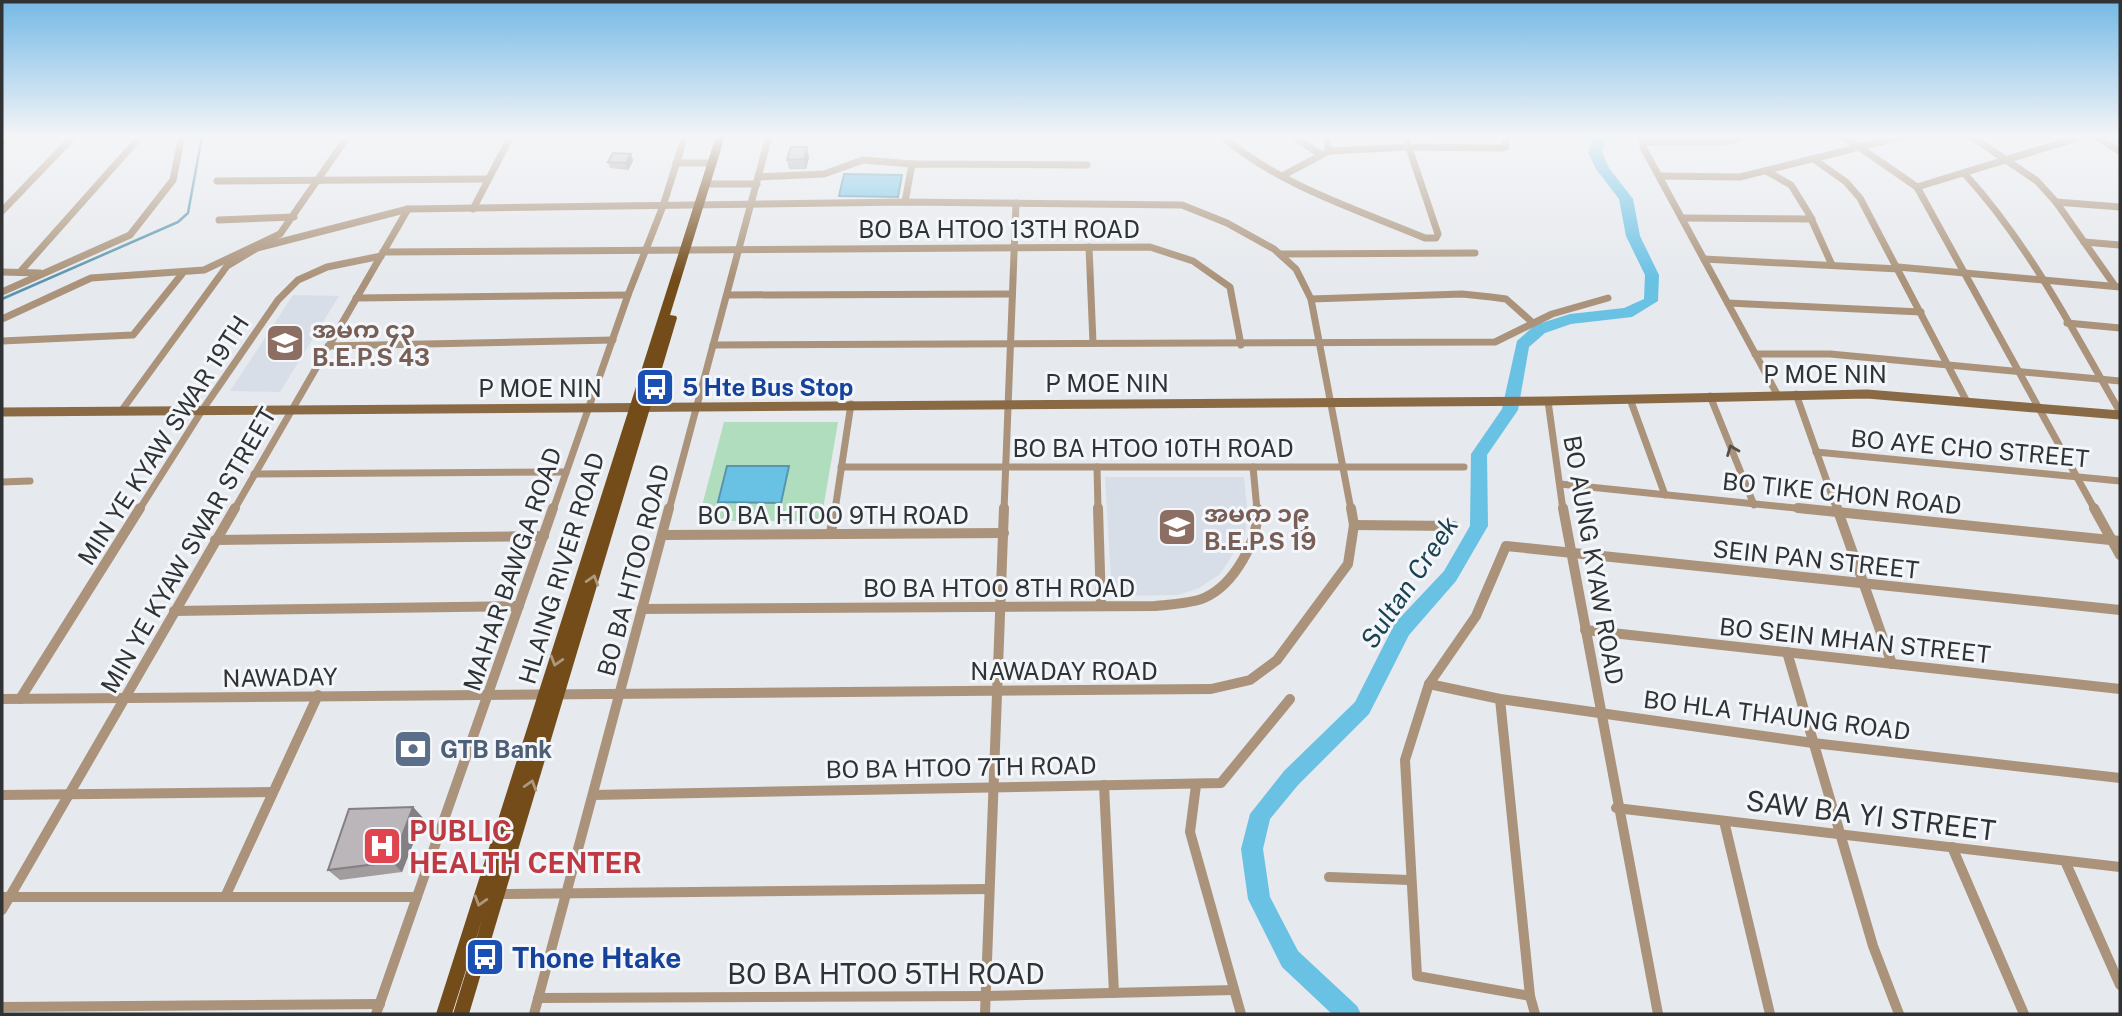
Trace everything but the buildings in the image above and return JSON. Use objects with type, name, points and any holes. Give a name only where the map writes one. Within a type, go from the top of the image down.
[{"type":"main road","name":"HLAING RIVER ROAD","points":[[444,1014],[553,692],[692,251],[710,184]]},
{"type":"main road","name":"HLAING RIVER ROAD","points":[[461,1014],[498,894],[553,692]]},
{"type":"street","points":[[2,211],[28,183]]},
{"type":"street","points":[[20,272],[99,183]]},
{"type":"street","points":[[2,292],[130,235],[170,183]]},
{"type":"street","points":[[2,319],[94,277],[182,274],[221,262],[285,230],[318,183]]},
{"type":"street","points":[[473,209],[486,183]]},
{"type":"street","name":"MAHAR BAWGA ROAD","points":[[378,1009],[628,295],[670,183]]},
{"type":"street","points":[[710,184],[717,183]]},
{"type":"street","name":"BO BA HTOO ROAD","points":[[534,1014],[756,183]]},
{"type":"street","points":[[905,202],[908,183]]},
{"type":"street","points":[[1299,183],[1425,238],[1436,238],[1420,183]]},
{"type":"street","points":[[1664,183],[1777,394]]},
{"type":"street","points":[[1788,183],[1812,219],[1832,265]]},
{"type":"street","points":[[1847,183],[1860,198],[1899,268],[1966,400]]},
{"type":"street","points":[[1912,183],[1917,187],[2020,371],[2076,477],[2116,540],[2120,555]]},
{"type":"street","points":[[1917,187],[1929,183]]},
{"type":"street","points":[[1973,183],[1997,211],[2041,280],[2120,414]]},
{"type":"street","points":[[2039,183],[2056,202],[2117,287]]},
{"type":"street","points":[[122,410],[228,266],[257,248],[408,209],[905,202],[1182,205],[1215,216],[1280,254],[1475,253]]},
{"type":"street","points":[[2056,202],[2120,207]]},
{"type":"street","points":[[985,1014],[1016,203]]},
{"type":"street","name":"MIN YE KYAW SWAR STREET","points":[[2,910],[6,897],[408,209]]},
{"type":"street","points":[[219,220],[294,217]]},
{"type":"street","points":[[1682,219],[1812,219]]},
{"type":"street","points":[[2084,242],[2120,245]]},
{"type":"street","points":[[1089,247],[1093,343]]},
{"type":"street","name":"BO BA HTOO 13TH ROAD","points":[[692,251],[1150,247],[1174,252],[1205,266],[1224,281],[1233,293],[1241,345]]},
{"type":"street","name":"MIN YE KYAW SWAR 19TH","points":[[20,699],[203,409],[278,300],[298,280],[327,267],[382,254],[692,251]]},
{"type":"street","name":"NAWADAY ROAD","points":[[553,692],[1211,689],[1250,680],[1277,660],[1348,564],[1354,525],[1311,299],[1297,270],[1280,254]]},
{"type":"street","points":[[1704,259],[1899,268],[2117,287]]},
{"type":"street","points":[[2,272],[43,274]]},
{"type":"street","points":[[2,341],[133,335],[182,274]]},
{"type":"street","points":[[727,295],[1012,294]]},
{"type":"street","points":[[1311,299],[1462,294],[1491,297],[1506,299],[1533,323]]},
{"type":"street","points":[[356,298],[628,295]]},
{"type":"street","points":[[713,345],[1495,342],[1517,334],[1533,323],[1561,311],[1608,298]]},
{"type":"street","points":[[1728,303],[1921,312]]},
{"type":"street","points":[[2067,323],[2120,328]]},
{"type":"street","points":[[328,346],[613,340]]},
{"type":"street","points":[[1755,354],[1830,354],[2120,381]]},
{"type":"street","points":[[1796,394],[1892,664]]},
{"type":"street","name":"P MOE NIN","points":[[2,412],[292,407],[588,410],[697,405],[1548,401],[1867,394],[2120,414]]},
{"type":"street","points":[[1710,396],[1754,505]]},
{"type":"street","points":[[1630,399],[1665,495]]},
{"type":"street","name":"BO AUNG KYAW ROAD","points":[[1548,401],[1569,553],[1616,808],[1658,1014]]},
{"type":"street","points":[[831,534],[851,404]]},
{"type":"street","name":"BO AYE CHO STREET","points":[[1816,452],[2120,481]]},
{"type":"street","name":"BO BA HTOO 10TH ROAD","points":[[841,467],[1464,467]]},
{"type":"street","points":[[1097,467],[1101,605]]},
{"type":"street","name":"BO BA HTOO 8TH ROAD","points":[[642,609],[1155,606],[1204,598],[1228,579],[1253,540],[1258,522],[1253,467]]},
{"type":"street","points":[[254,474],[566,472]]},
{"type":"street","points":[[2,482],[30,481]]},
{"type":"street","name":"BO TIKE CHON ROAD","points":[[1559,484],[2116,540]]},
{"type":"street","points":[[1354,525],[1454,526]]},
{"type":"street","name":"BO BA HTOO 9TH ROAD","points":[[662,535],[1004,533]]},
{"type":"street","points":[[215,540],[544,536]]},
{"type":"street","name":"SEIN PAN STREET","points":[[1429,684],[1476,615],[1508,545],[2120,610]]},
{"type":"street","points":[[174,611],[519,606]]},
{"type":"street","name":"BO SEIN MHAN STREET","points":[[1585,630],[2120,689]]},
{"type":"street","points":[[1787,652],[1873,946],[1899,1014]]},
{"type":"street","points":[[1429,684],[1405,760],[1409,880],[1416,973],[1419,978],[1530,996]]},
{"type":"street","name":"BO HLA THAUNG ROAD","points":[[1429,684],[1500,699],[1813,743],[2120,778]]},
{"type":"street","name":"NAWADAY","points":[[2,699],[553,692]]},
{"type":"street","points":[[225,897],[318,695]]},
{"type":"street","name":"BO BA HTOO 7TH ROAD","points":[[593,795],[1221,783],[1290,699]]},
{"type":"street","points":[[1500,699],[1530,996],[1535,1014]]},
{"type":"street","points":[[1104,785],[1114,993]]},
{"type":"street","points":[[1196,785],[1190,832],[1241,1014]]},
{"type":"street","points":[[2,795],[272,792]]},
{"type":"street","name":"SAW BA YI STREET","points":[[1616,808],[2120,867]]},
{"type":"street","points":[[1724,821],[1770,1014]]},
{"type":"street","points":[[1952,847],[2024,1014]]},
{"type":"street","points":[[2064,861],[2120,985]]},
{"type":"street","points":[[1329,877],[1409,880]]},
{"type":"street","points":[[498,894],[567,891],[989,889]]},
{"type":"street","points":[[6,897],[416,897]]},
{"type":"street","name":"BO BA HTOO 5TH ROAD","points":[[538,998],[986,996],[1234,990]]},
{"type":"street","points":[[2,1007],[378,1009]]},
{"type":"shaded area","name":"အမက ၄၃ B.E.P.S 43","points":[[293,295],[339,296],[280,392],[230,391]]},
{"type":"shaded area","name":"အမက ၁၉ B.E.P.S 19","points":[[1105,477],[1244,477],[1248,517],[1244,537],[1220,574],[1199,588],[1178,595],[1112,596]]},
{"type":"green space","points":[[724,422],[838,422],[821,521],[698,521]]},
{"type":"water","points":[[842,183],[900,183],[898,197],[839,196]]},
{"type":"water","points":[[727,466],[789,466],[781,503],[718,502]]},
{"type":"waterway","points":[[2,299],[178,222],[188,213],[193,183]]},
{"type":"waterway","name":"Sultan Creek","points":[[1349,1014],[1290,959],[1259,899],[1252,849],[1261,814],[1291,778],[1362,708],[1402,629],[1450,576],[1479,526],[1479,454],[1510,410],[1522,345],[1540,329],[1570,319],[1627,313],[1651,301],[1652,275],[1633,236],[1626,199],[1614,183]]},
{"type":"place","name":"အမက ၄၃ B.E.P.S 43","points":[[285,343]]},
{"type":"place","name":"5 Hte Bus Stop","points":[[655,387]]},
{"type":"place","name":"အမက ၁၉ B.E.P.S 19","points":[[1177,527]]},
{"type":"place","name":"GTB Bank","points":[[413,749]]},
{"type":"place","name":"PUBLIC HEALTH CENTER","points":[[382,846]]},
{"type":"place","name":"Thone Htake","points":[[485,957]]}]
